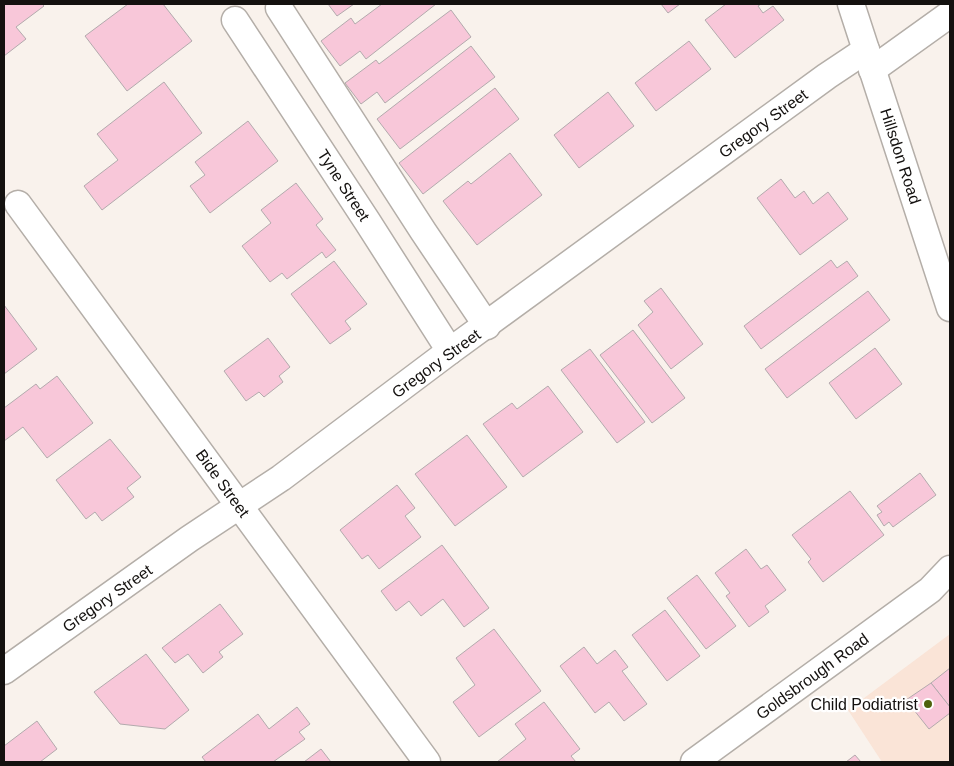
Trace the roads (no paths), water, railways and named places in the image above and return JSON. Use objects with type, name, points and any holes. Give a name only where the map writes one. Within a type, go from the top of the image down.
[{"type":"street","name":"Hillsdon Road","points":[[851,4],[950,308]]},
{"type":"street","points":[[279,8],[487,326]]},
{"type":"street","name":"Gregory Street","points":[[4,670],[281,478],[450,351],[487,326],[827,76],[869,60],[950,14]]},
{"type":"street","name":"Tyne Street","points":[[235,20],[450,351]]},
{"type":"street","name":"Bide Street","points":[[18,204],[427,762]]},
{"type":"street","name":"Goldsbrough Road","points":[[694,762],[940,585],[950,569]]},
{"type":"place","name":"Child Podiatrist","points":[[928,704]]}]
